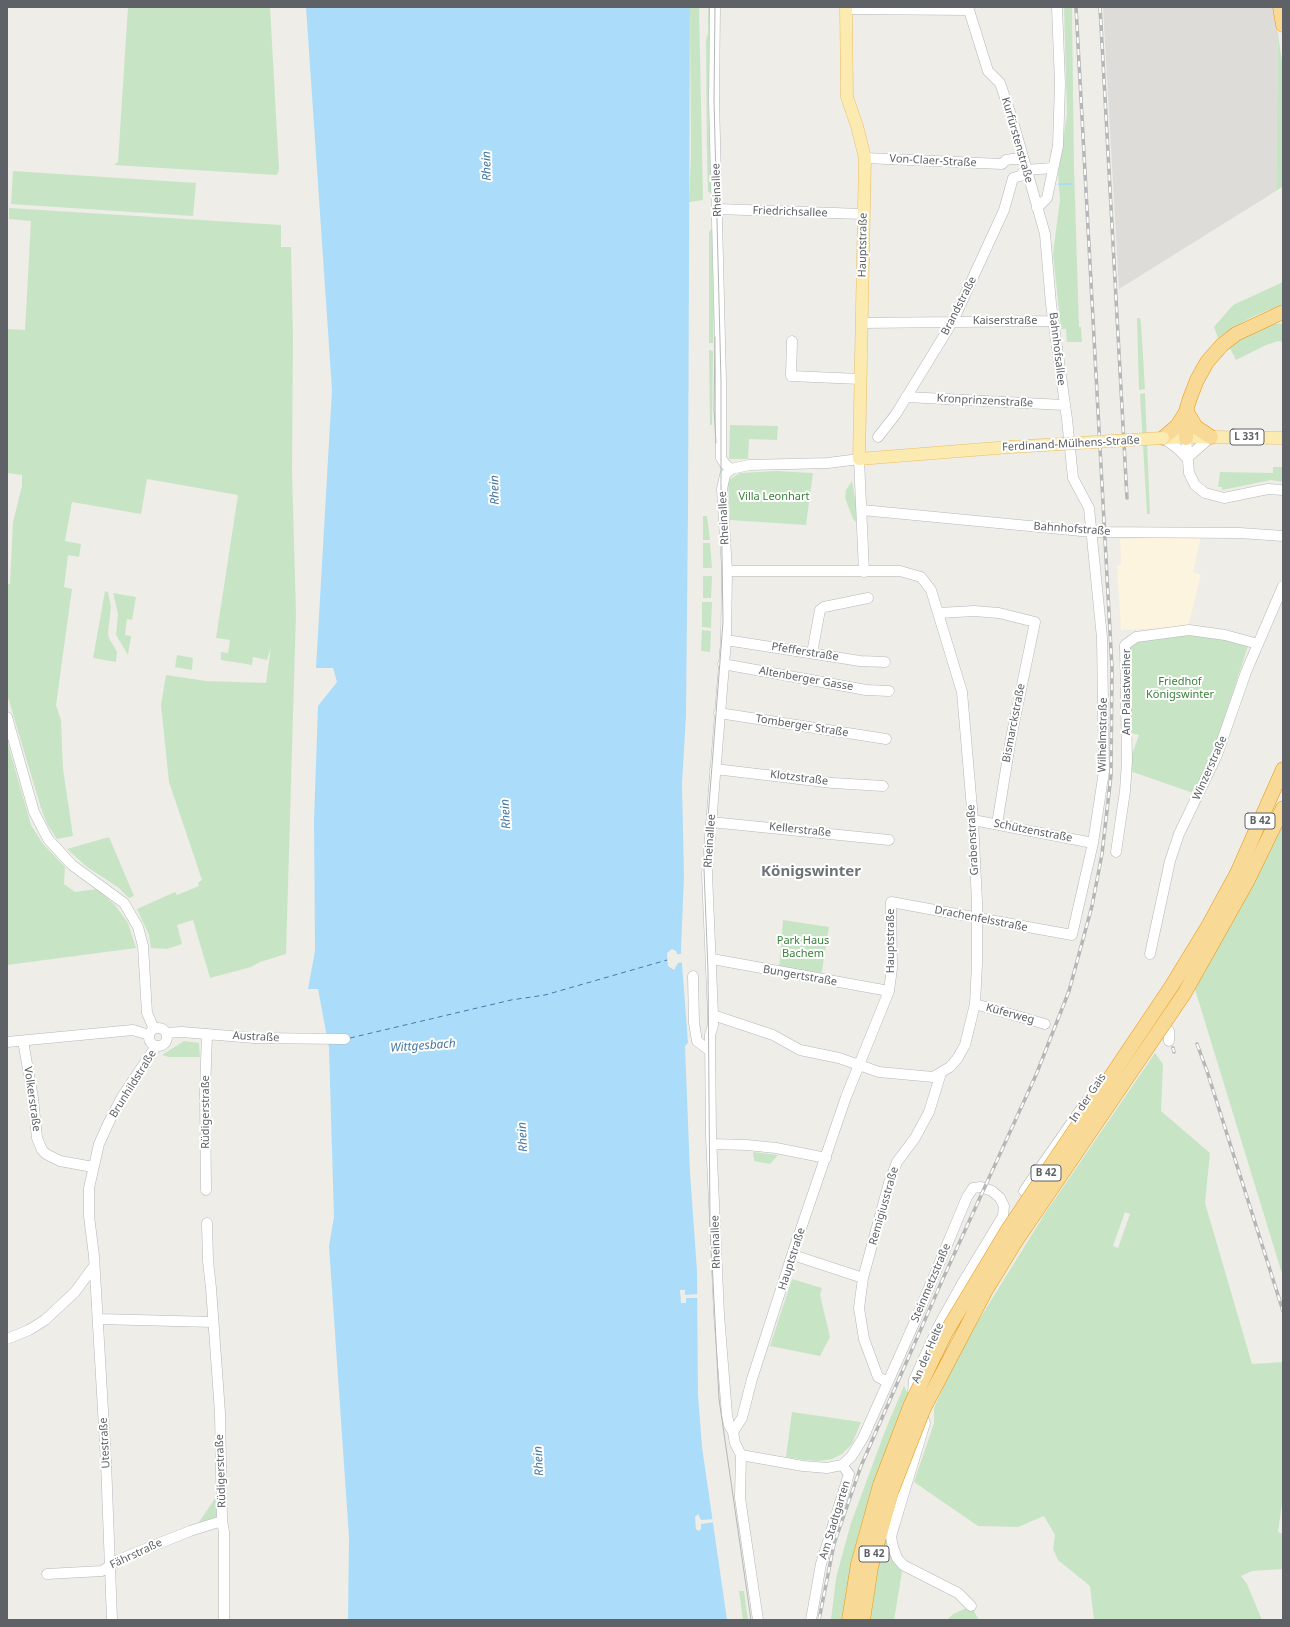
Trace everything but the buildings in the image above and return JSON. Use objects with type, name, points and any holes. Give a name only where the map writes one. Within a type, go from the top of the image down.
[{"type":"highway","points":[[1280,7],[1283,25]]},
{"type":"highway","points":[[1268,320],[1283,312]]},
{"type":"highway","points":[[1163,438],[1177,426],[1186,411],[1193,389],[1207,362],[1222,345],[1236,334],[1257,323],[1283,318]]},
{"type":"highway","points":[[1186,411],[1196,427],[1211,437]]},
{"type":"highway","points":[[1186,411],[1186,438]]},
{"type":"highway","name":"B 42","points":[[1243,877],[1283,769]]},
{"type":"highway","name":"B 42","points":[[849,1620],[858,1564],[886,1487],[911,1404],[949,1327],[1007,1231],[1171,987],[1207,928],[1243,877],[1283,808]]},
{"type":"highway","name":"B 42","points":[[863,1620],[886,1487]]},
{"type":"main road","name":"Hauptstraße","points":[[846,8],[847,97],[857,126],[865,158],[859,459]]},
{"type":"main road","name":"Ferdinand-Mülhens-Straße","points":[[859,459],[884,456],[1163,438],[1283,438]]},
{"type":"main road","name":"L 331","points":[[859,442],[868,449],[884,456]]},
{"type":"street","name":"Rheinallee","points":[[715,7],[714,100],[721,381],[721,458],[731,469],[725,474],[722,490],[727,571],[726,640],[719,713],[708,874],[713,1015],[713,1025],[710,1035],[710,1051],[719,1315],[726,1415],[733,1432]]},
{"type":"street","points":[[1037,208],[1048,198],[1058,146],[1060,84],[1057,7]]},
{"type":"street","points":[[846,8],[969,8]]},
{"type":"street","name":"Kurfürstenstraße","points":[[969,8],[988,71],[1000,83],[1020,144],[1022,159],[1037,208]]},
{"type":"street","name":"Von-Claer-Straße","points":[[865,158],[1002,164],[1006,160],[1022,159]]},
{"type":"street","points":[[1002,164],[1008,169],[1013,178],[1020,176],[1025,170],[1053,168]]},
{"type":"street","name":"Brandstraße","points":[[878,437],[896,414],[953,321],[1004,210],[1013,178]]},
{"type":"street","name":"Bahnhofsallee","points":[[1037,208],[1045,234],[1053,321],[1075,484],[1088,504],[1094,532]]},
{"type":"street","name":"Friedrichsallee","points":[[717,209],[863,214]]},
{"type":"street","name":"Kaiserstraße","points":[[861,324],[953,321],[1053,321]]},
{"type":"street","points":[[792,341],[791,376],[860,379]]},
{"type":"street","name":"Kronprinzenstraße","points":[[906,397],[1064,405]]},
{"type":"street","points":[[1187,458],[1211,437]]},
{"type":"street","points":[[1163,438],[1177,448],[1187,458]]},
{"type":"street","points":[[1186,438],[1187,458],[1192,480],[1204,493],[1224,498],[1268,489],[1283,490]]},
{"type":"street","points":[[731,469],[749,465],[841,462],[859,459]]},
{"type":"street","name":"Hauptstraße","points":[[859,459],[864,572]]},
{"type":"street","name":"Hauptstraße","points":[[841,462],[854,471],[861,486]]},
{"type":"street","name":"Bahnhofstraße","points":[[862,510],[1094,532],[1240,533],[1283,536]]},
{"type":"street","name":"Wilhelmstraße","points":[[1072,935],[1091,854],[1104,771],[1102,638],[1094,532]]},
{"type":"street","name":"Grabenstraße","points":[[713,1015],[773,1035],[800,1050],[838,1058],[879,1072],[933,1077],[941,1073],[957,1060],[965,1045],[975,1004],[977,964],[973,820],[962,692],[931,590],[921,577],[900,571],[727,571]]},
{"type":"street","name":"Winzerstraße","points":[[1150,954],[1172,854],[1179,834],[1217,755],[1258,644],[1283,586]]},
{"type":"street","points":[[812,653],[820,610],[824,607],[868,598]]},
{"type":"street","name":"Bismarckstraße","points":[[939,613],[974,611],[999,613],[1035,622],[1010,738],[996,824]]},
{"type":"street","name":"Am Palastweiher","points":[[1116,852],[1125,791],[1127,762],[1125,645],[1136,637],[1190,630],[1225,635],[1258,644]]},
{"type":"street","name":"Pfefferstraße","points":[[726,640],[860,661],[885,662]]},
{"type":"street","name":"Altenberger Gasse","points":[[723,664],[866,690],[889,691]]},
{"type":"street","name":"Tomberger Straße","points":[[719,713],[886,739]]},
{"type":"street","points":[[7,717],[34,812],[48,839],[72,865],[124,903],[138,927],[143,946],[147,1013],[151,1032],[150,1041],[156,1046],[165,1044],[167,1039],[166,1033]]},
{"type":"street","name":"Klotzstraße","points":[[715,769],[833,783],[883,786]]},
{"type":"street","name":"Schützenstraße","points":[[973,820],[1093,843]]},
{"type":"street","name":"Kellerstraße","points":[[711,822],[889,840]]},
{"type":"street","name":"Hauptstraße","points":[[733,1432],[742,1418],[752,1378],[858,1065],[889,991],[892,968],[891,902]]},
{"type":"street","name":"Drachenfelsstraße","points":[[891,902],[1072,935]]},
{"type":"street","name":"Bungertstraße","points":[[712,960],[889,991]]},
{"type":"street","points":[[693,976],[697,1041],[710,1051]]},
{"type":"street","name":"Küferweg","points":[[975,1004],[1045,1024]]},
{"type":"street","points":[[133,1030],[140,1026],[147,1013]]},
{"type":"street","points":[[695,1027],[702,1035],[710,1035]]},
{"type":"street","name":"Austraße","points":[[7,1042],[133,1030],[151,1032],[161,1029],[166,1033],[182,1032],[254,1038],[345,1039]]},
{"type":"street","name":"Rüdigerstraße","points":[[206,1190],[205,1093],[207,1034]]},
{"type":"street","name":"In der Gais","points":[[1024,1191],[1128,1039],[1169,1036]]},
{"type":"street","name":"Volkerstraße","points":[[23,1041],[34,1098],[37,1138],[42,1150],[46,1154],[60,1161],[93,1167]]},
{"type":"street","name":"Brunhildstraße","points":[[94,1266],[88,1204],[93,1167],[100,1144],[114,1110],[156,1046]]},
{"type":"street","name":"Remigiusstraße","points":[[863,1278],[889,1183],[897,1162],[915,1138],[929,1112],[941,1073]]},
{"type":"street","points":[[712,1144],[776,1148],[826,1158]]},
{"type":"street","name":"An der Helte","points":[[971,1606],[958,1593],[903,1564],[897,1558],[891,1537],[926,1423],[913,1391],[914,1380],[938,1327],[1003,1216],[1004,1210],[1002,1202],[992,1191],[981,1187],[976,1187]]},
{"type":"street","name":"Steinmetzstraße","points":[[888,1382],[935,1277],[966,1197],[970,1191],[976,1187]]},
{"type":"street","name":"Rüdigerstraße","points":[[207,1224],[208,1261],[220,1413],[222,1521],[224,1532],[224,1620]]},
{"type":"street","points":[[793,1255],[863,1278],[859,1308],[864,1339],[878,1377],[888,1382]]},
{"type":"street","points":[[7,1339],[45,1320],[75,1292],[94,1266]]},
{"type":"street","name":"Utestraße","points":[[94,1266],[111,1564],[112,1620]]},
{"type":"street","points":[[98,1319],[213,1322]]},
{"type":"street","name":"Am Stadtgarten","points":[[811,1620],[821,1564],[849,1474],[842,1465],[857,1449],[888,1382]]},
{"type":"street","points":[[733,1432],[741,1455],[740,1498],[758,1620]]},
{"type":"street","points":[[741,1455],[803,1466],[827,1468],[842,1465]]},
{"type":"street","name":"Fährstraße","points":[[47,1574],[102,1571],[111,1564],[190,1531],[222,1521]]},
{"type":"shaded area","points":[[1103,7],[1274,7],[1278,34],[1276,191],[1119,289]]},
{"type":"shaded area","points":[[1201,536],[1193,572],[1201,575],[1188,627],[1121,630],[1117,565],[1121,565],[1120,539]]},
{"type":"green space","points":[[128,7],[270,7],[279,169],[276,175],[114,165],[118,162]]},
{"type":"green space","points":[[690,7],[699,7],[703,200],[689,202],[691,156]]},
{"type":"green space","points":[[708,7],[710,7],[709,78],[712,193],[708,192],[707,157],[706,40],[708,33]]},
{"type":"green space","points":[[1064,7],[1072,7],[1074,168],[1079,327],[1081,327],[1082,342],[1067,342],[1066,329],[1061,329],[1053,254],[1060,199],[1058,174],[1067,114]]},
{"type":"green space","points":[[1278,34],[1283,69],[1283,186],[1276,191]]},
{"type":"green space","points":[[13,171],[196,183],[193,216],[11,204]]},
{"type":"green space","points":[[9,208],[281,225],[281,247],[291,247],[293,338],[292,470],[296,614],[286,954],[260,962],[251,967],[210,978],[193,920],[177,925],[182,944],[167,949],[151,948],[149,935],[137,909],[175,892],[177,895],[199,886],[198,883],[202,880],[169,782],[161,705],[166,675],[206,681],[266,683],[271,647],[267,660],[253,657],[252,665],[221,660],[221,652],[228,653],[230,640],[216,638],[238,495],[147,479],[141,514],[72,502],[65,541],[81,544],[79,557],[68,555],[64,587],[72,589],[56,705],[61,720],[63,769],[73,836],[57,839],[47,824],[41,808],[7,694],[7,584],[10,584],[13,522],[22,486],[22,475],[7,473],[7,333],[8,329],[25,330],[31,221],[9,219]]},
{"type":"green space","points":[[712,228],[714,314],[713,343],[709,343],[709,232]]},
{"type":"green space","points":[[1283,282],[1283,304],[1250,318],[1218,338],[1214,327],[1233,305]]},
{"type":"green space","points":[[1137,318],[1140,318],[1141,324],[1145,389],[1139,390]]},
{"type":"green space","points":[[1283,323],[1283,342],[1278,341],[1266,345],[1236,360],[1230,348],[1245,336],[1268,325]]},
{"type":"green space","points":[[709,350],[713,351],[712,425],[710,425]]},
{"type":"green space","points":[[1145,393],[1150,514],[1147,514],[1140,394]]},
{"type":"green space","points":[[730,425],[778,426],[777,440],[749,439],[748,459],[729,459]]},
{"type":"green space","points":[[1273,467],[1283,467],[1283,482],[1271,480],[1222,490],[1222,487],[1218,487],[1220,472],[1273,473]]},
{"type":"green space","name":"Villa Leonhart","points":[[776,471],[813,473],[806,525],[730,520],[728,481],[740,473]]},
{"type":"green space","points":[[852,481],[857,510],[857,523],[853,519],[845,498],[846,490]]},
{"type":"green space","points":[[703,516],[707,516],[710,540],[703,540]]},
{"type":"green space","points":[[703,543],[710,543],[712,568],[703,568]]},
{"type":"green space","points":[[703,576],[712,576],[711,598],[703,598]]},
{"type":"green space","points":[[105,591],[108,592],[111,607],[108,633],[109,638],[117,652],[116,662],[93,658]]},
{"type":"green space","points":[[113,593],[136,597],[132,620],[127,619],[125,635],[131,636],[128,655],[116,635],[118,614]]},
{"type":"green space","points":[[702,602],[712,602],[711,628],[702,627]]},
{"type":"green space","points":[[702,630],[711,631],[710,652],[701,651]]},
{"type":"green space","name":"Friedhof Königswinter","points":[[1189,634],[1222,639],[1248,646],[1212,756],[1193,793],[1130,771],[1132,754],[1139,735],[1131,733],[1128,650],[1132,644],[1139,642]]},
{"type":"green space","points":[[177,655],[193,658],[192,670],[175,667]]},
{"type":"green space","points":[[7,741],[31,825],[43,844],[65,867],[64,884],[75,892],[97,889],[115,905],[128,923],[136,948],[7,965]]},
{"type":"green space","points":[[1283,817],[1283,1277],[1194,986]]},
{"type":"green space","points":[[109,837],[134,896],[129,898],[119,888],[87,867],[67,849]]},
{"type":"green space","name":"Park Haus Bachem","points":[[783,920],[829,927],[821,977],[779,970]]},
{"type":"green space","points":[[184,1041],[199,1043],[200,1057],[169,1057],[162,1055]]},
{"type":"green space","points":[[1155,1053],[1163,1064],[1161,1111],[1210,1153],[1205,1203],[1252,1364],[1283,1362],[1283,1497],[1278,1532],[1283,1534],[1283,1569],[1252,1571],[1241,1576],[1247,1584],[1262,1620],[1094,1620],[1090,1586],[1058,1560],[1053,1549],[1055,1535],[1044,1516],[1018,1527],[978,1526],[914,1482],[934,1423],[934,1408],[959,1352],[1044,1215]],"holes":[[[1125,1212],[1130,1214],[1118,1248],[1113,1246]]]},
{"type":"green space","points":[[753,1152],[778,1155],[770,1164],[754,1161]]},
{"type":"green space","points":[[792,1279],[822,1288],[820,1295],[830,1337],[820,1356],[770,1346]]},
{"type":"green space","points":[[904,1386],[909,1397],[889,1441],[870,1499],[844,1620],[831,1620],[836,1578],[851,1523],[885,1431]]},
{"type":"green space","points":[[792,1412],[861,1422],[852,1444],[842,1454],[832,1459],[820,1461],[804,1460],[786,1457]]},
{"type":"green space","points":[[908,1465],[890,1548],[902,1572],[894,1620],[869,1620],[881,1547]]},
{"type":"green space","points":[[218,1494],[218,1518],[197,1525]]},
{"type":"green space","points":[[739,1591],[744,1591],[748,1620],[743,1620]]},
{"type":"green space","points":[[971,1606],[979,1620],[947,1620],[953,1614]]},
{"type":"water","points":[[306,7],[690,7],[688,513],[686,716],[682,784],[684,876],[681,951],[688,1043],[685,1046],[690,1173],[697,1271],[698,1395],[702,1447],[727,1620],[348,1620],[349,1537],[329,1246],[334,1217],[329,1048],[318,989],[308,989],[315,951],[314,821],[318,706],[337,682],[333,668],[316,668],[332,390]]},
{"type":"pier","points":[[672,949],[676,951],[677,954],[683,954],[684,956],[684,962],[678,963],[674,970],[668,966],[667,953]]},
{"type":"pier","points":[[680,1290],[685,1290],[685,1295],[699,1294],[699,1298],[686,1298],[686,1303],[681,1303]]},
{"type":"pier","points":[[698,1514],[701,1520],[715,1519],[715,1522],[701,1524],[701,1529],[699,1531],[696,1529],[695,1517]]},
{"type":"waterway","points":[[1059,184],[1072,184]]},
{"type":"ferry route","points":[[350,1038],[511,1000],[545,995],[667,960]]},
{"type":"tram line","points":[[715,7],[714,100],[721,381],[723,622],[704,870],[708,971],[710,1222],[719,1399],[751,1620]]},
{"type":"tram line","points":[[715,337],[714,409],[716,443]]},
{"type":"railway","points":[[819,1620],[834,1544],[861,1466],[941,1283],[1036,1075],[1069,991],[1092,906],[1102,854],[1111,775],[1112,668],[1076,7]]},
{"type":"railway","points":[[1100,7],[1127,498]]},
{"type":"railway","points":[[1197,1044],[1207,1071],[1283,1311]]},
{"type":"railway","points":[[1173,1048],[1174,1052]]},
{"type":"district","name":"Königswinter","points":[[811,872]]},
{"type":"water label","name":"Rhein","points":[[487,166]]},
{"type":"water label","name":"Rhein","points":[[495,490]]},
{"type":"water label","name":"Rhein","points":[[506,814]]},
{"type":"water label","name":"Wittgesbach","points":[[423,1046]]},
{"type":"water label","name":"Rhein","points":[[523,1137]]},
{"type":"water label","name":"Rhein","points":[[539,1461]]}]
